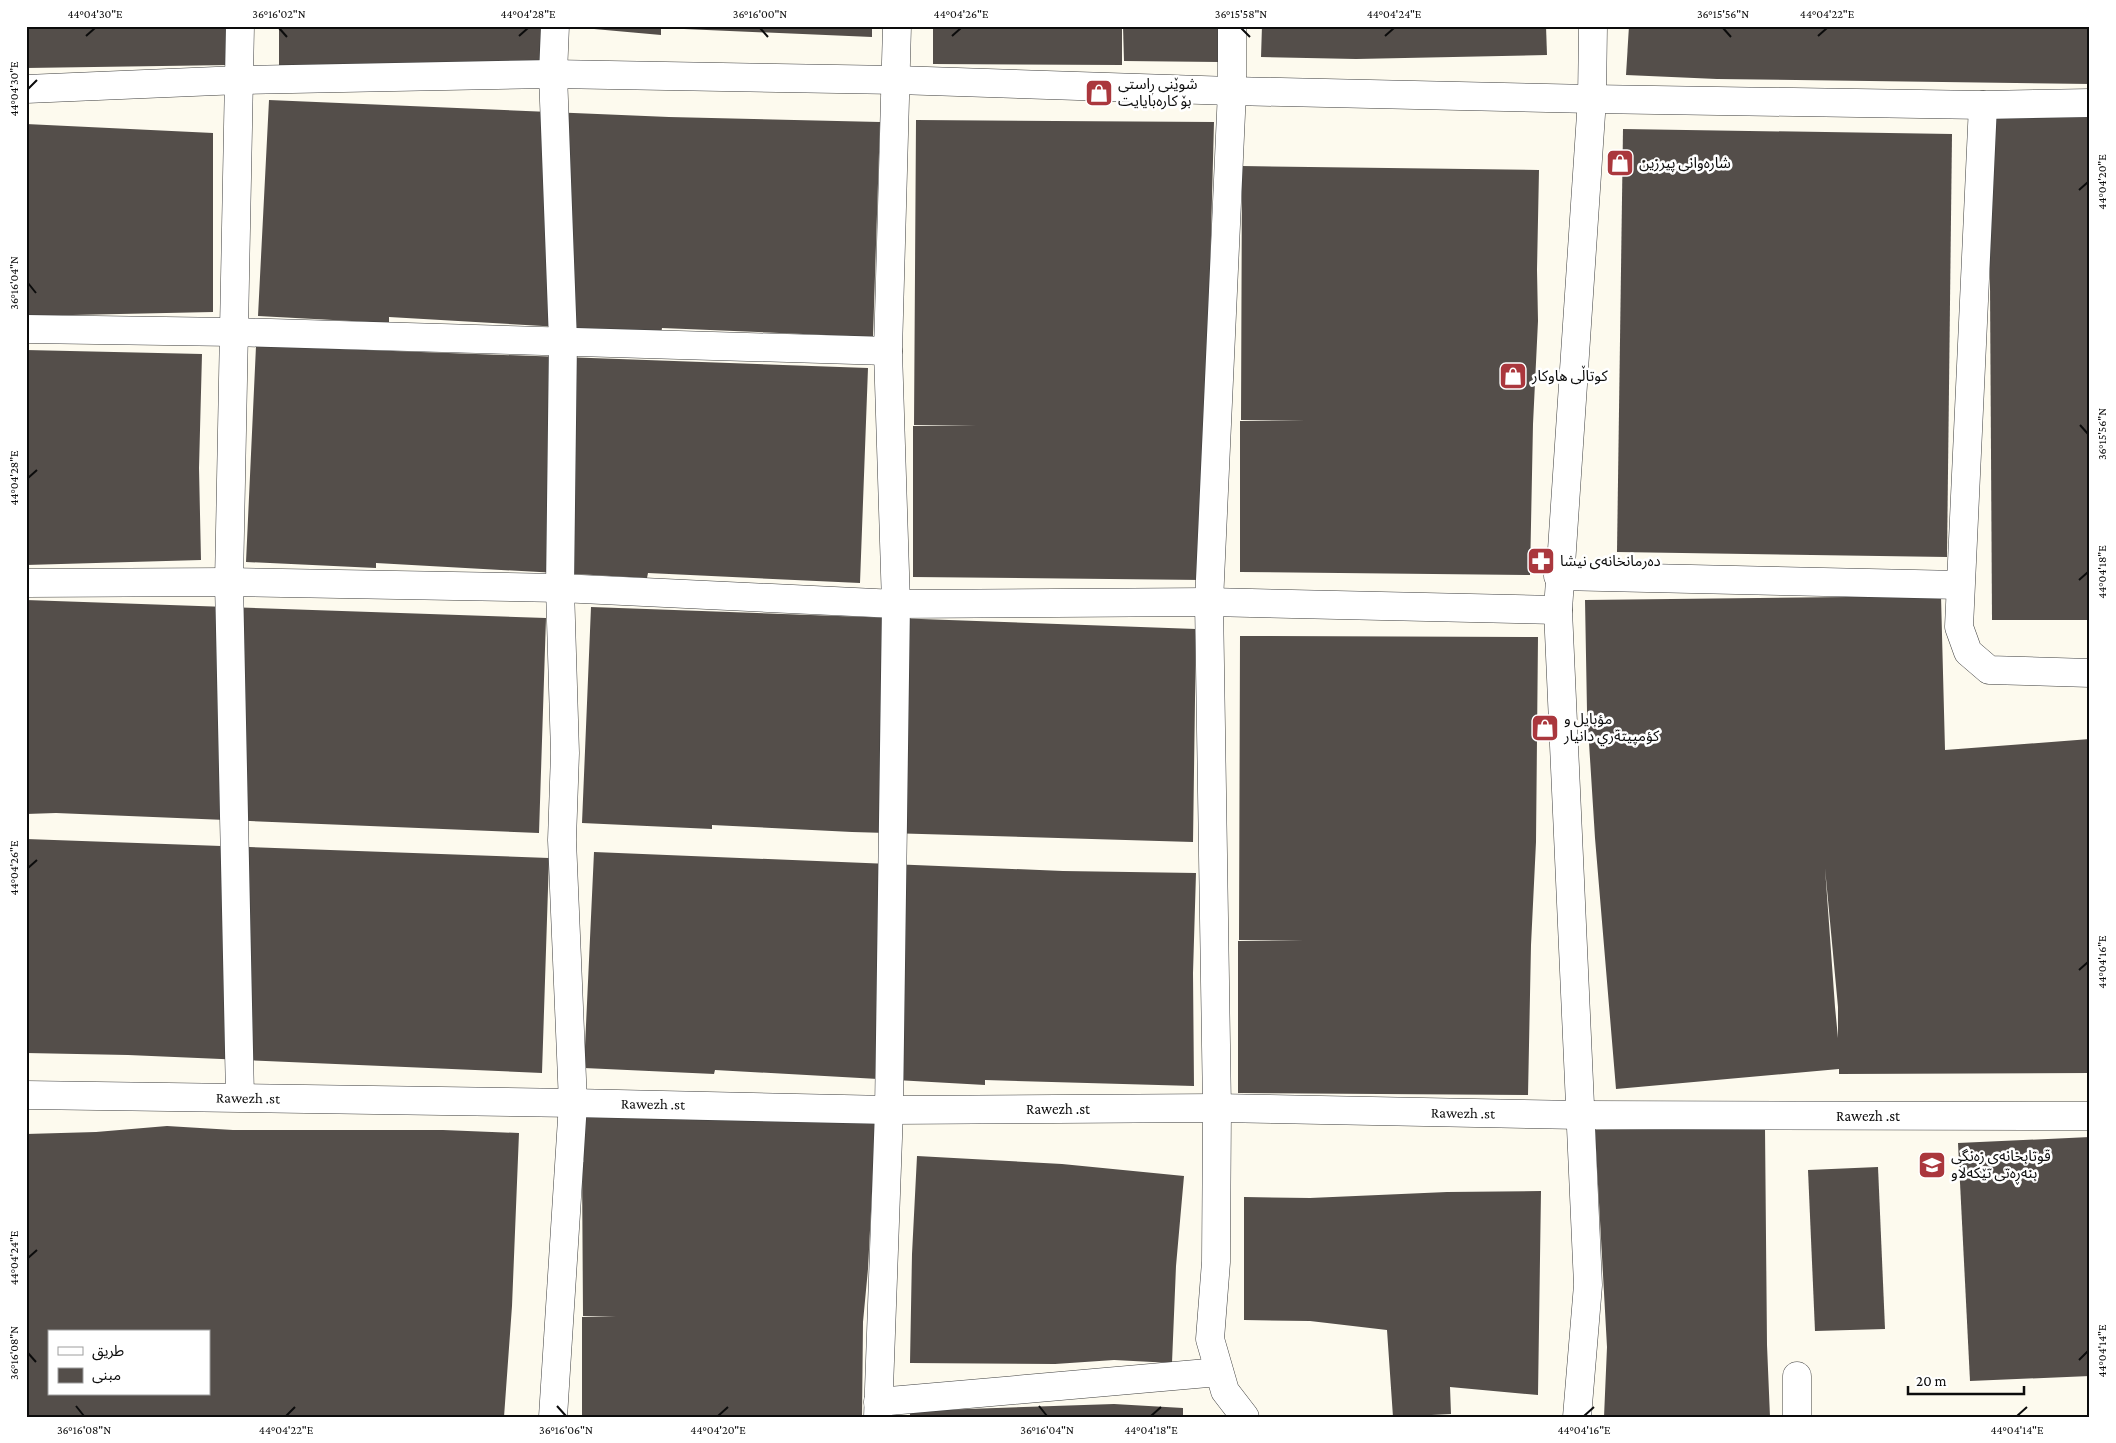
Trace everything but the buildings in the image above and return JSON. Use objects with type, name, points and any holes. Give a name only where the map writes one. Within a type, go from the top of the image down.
[{"type":"street","points":[[240,26],[229,582],[240,1098]]},
{"type":"street","points":[[553,1417],[573,1103],[562,840],[564,753],[560,588],[562,341],[553,74],[555,26]]},
{"type":"street","points":[[897,26],[888,351],[896,604],[889,1110],[878,1409],[1219,1372]]},
{"type":"street","points":[[1232,26],[1232,91],[1209,602],[1217,1108],[1216,1262],[1210,1339],[1225,1391],[1245,1417]]},
{"type":"street","points":[[1577,1417],[1588,1285],[1558,576],[1592,99],[1593,26]]},
{"type":"street","points":[[26,89],[240,80],[553,74],[897,80],[1232,91],[1592,99],[1983,105],[2090,103]]},
{"type":"street","points":[[1983,105],[1959,627],[1968,652],[1990,670],[2090,672]]},
{"type":"street","points":[[26,329],[233,332],[888,351]]},
{"type":"street","points":[[1558,576],[1960,585]]},
{"type":"street","points":[[26,582],[229,582],[560,588],[896,604],[1209,602],[1558,610]]},
{"type":"street","name":"Rawezh .st","points":[[26,1095],[573,1103],[889,1110],[1217,1108],[1580,1115],[2090,1116]]},
{"type":"street","points":[[1797,1376],[1798,1417]]},
{"type":"place","name":"شوێنی ڕاستی بۆ کارەبایایت","points":[[1099,93]]},
{"type":"place","name":"شارەوانی پیرزین","points":[[1620,163]]},
{"type":"place","name":"کوتاڵی هاوکار","points":[[1513,376]]},
{"type":"place","name":"دەرمانخانەی نیشا","points":[[1541,561]]},
{"type":"place","name":"مؤبايل و كؤمپيتةري دانيار","points":[[1545,728]]},
{"type":"place","name":"قوتابخانەی زەنگی بنەڕەتی تێکەلاو","points":[[1932,1165]]}]
